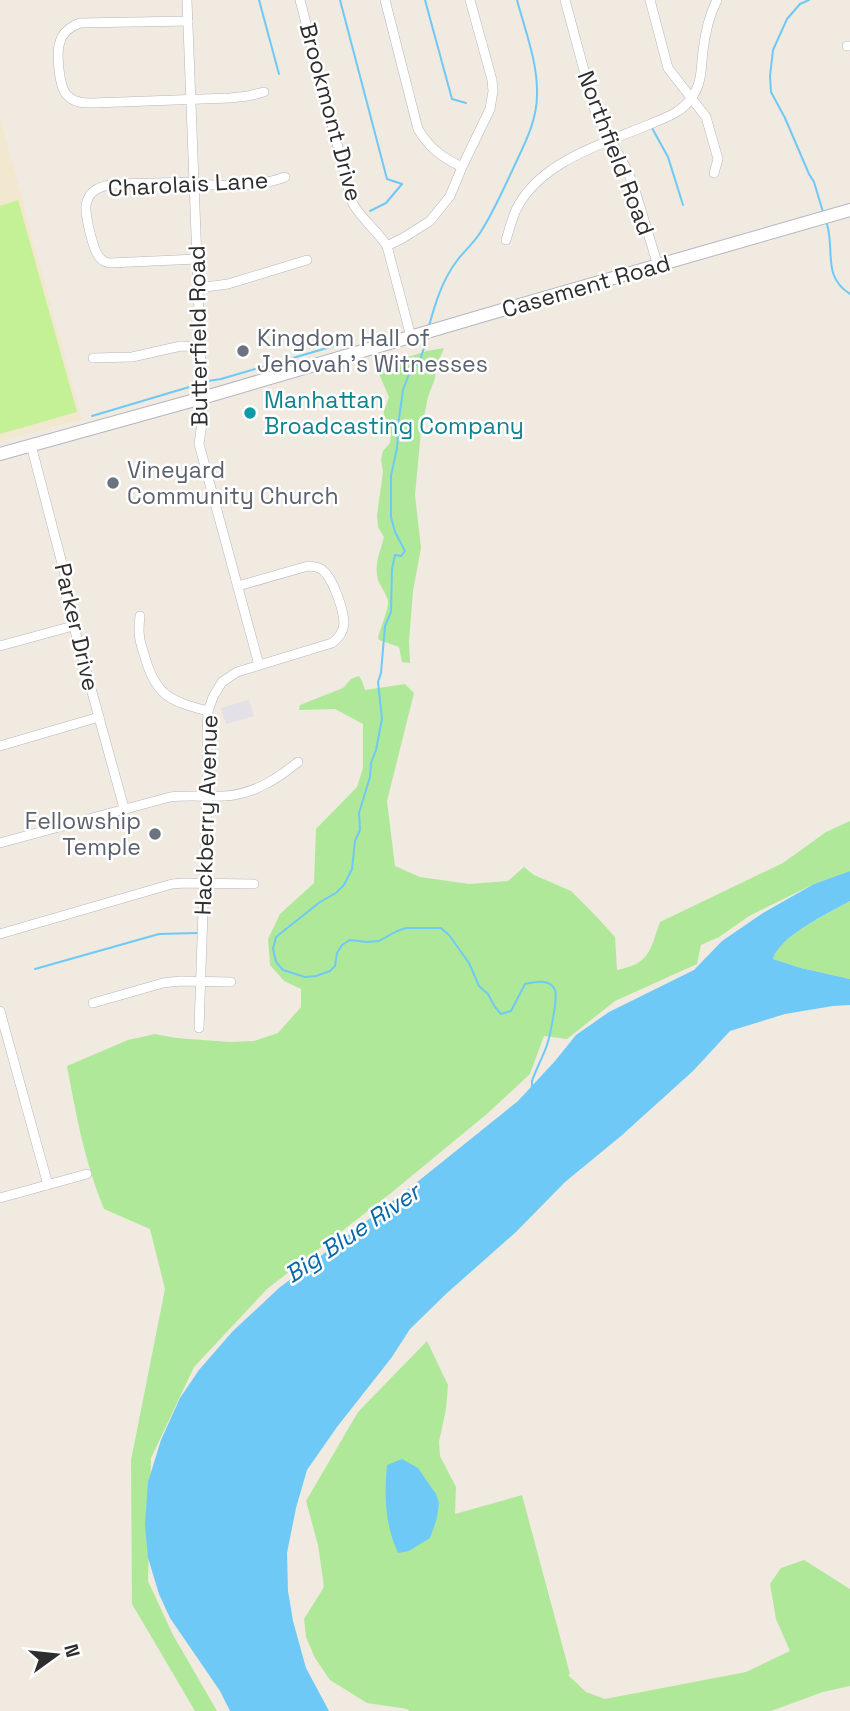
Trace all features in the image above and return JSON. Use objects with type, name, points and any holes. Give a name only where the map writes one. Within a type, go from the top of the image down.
[{"type":"street","name":"Butterfield Road","points":[[187,0],[203,416],[199,444],[259,665]]},
{"type":"street","name":"Brookmont Drive","points":[[300,0],[352,202],[387,246],[416,336]]},
{"type":"street","points":[[385,0],[418,129],[425,142],[433,149],[462,167]]},
{"type":"street","points":[[387,246],[430,221],[450,196],[490,109],[492,80],[470,0]]},
{"type":"street","name":"Northfield Road","points":[[565,0],[592,100],[634,187],[658,266]]},
{"type":"street","points":[[650,0],[668,68],[706,117],[718,159],[714,173]]},
{"type":"street","points":[[506,240],[515,212],[525,195],[559,165],[670,115],[692,98],[699,79],[706,32],[717,0]]},
{"type":"street","points":[[188,21],[75,25],[61,38],[59,45],[62,88],[66,95],[77,102],[93,103],[230,98],[264,92]]},
{"type":"street","name":"Charolais Lane","points":[[197,260],[104,262],[96,251],[87,202],[94,191],[105,185],[194,181],[206,185],[259,184],[285,177]]},
{"type":"street","name":"Casement Road","points":[[0,454],[846,211]]},
{"type":"street","points":[[198,288],[228,284],[307,260]]},
{"type":"street","points":[[93,358],[127,358],[181,346],[200,347]]},
{"type":"street","name":"Parker Drive","points":[[31,445],[65,575],[66,598],[124,808]]},
{"type":"street","name":"Hackberry Avenue","points":[[199,1028],[208,711],[216,689],[237,672],[332,643],[341,634],[344,621],[334,584],[324,571],[317,567],[308,566],[238,586]]},
{"type":"street","points":[[139,617],[138,633],[148,670],[161,692],[180,703],[208,711]]},
{"type":"street","points":[[0,646],[73,625]]},
{"type":"street","points":[[0,746],[99,718]]},
{"type":"street","points":[[0,843],[170,797],[223,796],[249,791],[280,777],[299,762]]},
{"type":"street","points":[[0,934],[172,884],[254,884]]},
{"type":"street","points":[[93,1003],[163,983],[231,982]]},
{"type":"street","points":[[0,1011],[48,1185]]},
{"type":"street","points":[[0,1198],[87,1174]]},
{"type":"shaded area","points":[[0,118],[82,419],[0,441]]},
{"type":"shaded area","points":[[249,700],[254,716],[226,724],[221,708]]},
{"type":"green space","points":[[18,200],[77,412],[0,434],[0,206]]},
{"type":"green space","points":[[444,348],[436,367],[421,431],[415,495],[421,548],[413,591],[410,663],[402,662],[399,647],[378,638],[388,601],[377,575],[384,537],[378,527],[377,515],[383,472],[381,459],[383,451],[390,443],[391,434],[382,426],[389,397],[379,374],[379,366]]},
{"type":"green space","points":[[359,676],[365,690],[405,684],[414,693],[387,801],[395,866],[420,877],[469,884],[508,881],[524,867],[534,875],[571,891],[615,937],[617,970],[642,960],[651,948],[660,922],[783,863],[826,832],[850,821],[850,871],[814,884],[749,916],[719,937],[701,945],[697,964],[615,1001],[567,1039],[544,1036],[530,1074],[488,1113],[391,1193],[267,1289],[194,1367],[151,1458],[148,1581],[173,1635],[217,1711],[195,1711],[132,1604],[131,1460],[165,1289],[150,1229],[104,1209],[86,1156],[67,1066],[128,1040],[155,1034],[230,1042],[254,1041],[278,1033],[301,1007],[301,989],[284,981],[270,965],[268,939],[280,914],[314,883],[316,829],[357,787],[363,768],[363,724],[335,709],[299,710],[300,705],[343,688],[351,679]]},
{"type":"green space","points":[[850,901],[850,979],[773,959],[777,950],[794,934]]},
{"type":"green space","points":[[427,1341],[448,1385],[439,1442],[440,1456],[456,1487],[455,1514],[522,1495],[570,1674],[568,1675],[586,1692],[605,1699],[746,1672],[790,1651],[776,1619],[770,1584],[781,1568],[804,1560],[850,1589],[850,1686],[823,1692],[771,1711],[409,1711],[367,1703],[330,1680],[315,1658],[306,1637],[304,1619],[324,1587],[318,1545],[306,1501],[358,1412]]},
{"type":"water","name":"Big Blue River","points":[[850,871],[850,901],[794,934],[777,950],[773,959],[850,979],[850,1005],[785,1014],[730,1031],[693,1071],[565,1182],[516,1232],[410,1329],[392,1357],[337,1427],[307,1470],[287,1553],[288,1591],[293,1621],[306,1668],[329,1711],[230,1711],[220,1691],[170,1618],[159,1594],[148,1558],[145,1525],[148,1482],[161,1440],[180,1398],[199,1370],[232,1332],[279,1288],[518,1101],[576,1035],[609,1012],[694,970],[722,941],[763,913],[814,884]]},
{"type":"water","points":[[402,1459],[418,1468],[439,1503],[430,1538],[409,1551],[398,1553],[388,1521],[386,1477],[387,1465]]},
{"type":"waterway","points":[[259,0],[279,74]]},
{"type":"waterway","points":[[340,0],[387,179],[402,184],[386,203],[370,211]]},
{"type":"waterway","points":[[425,0],[452,99],[466,103]]},
{"type":"waterway","points":[[429,326],[447,277],[489,218],[525,144],[535,115],[537,83],[517,0]]},
{"type":"waterway","points":[[809,0],[800,4],[787,19],[773,50],[771,92],[814,182],[823,212]]},
{"type":"waterway","points":[[652,128],[668,157],[683,205]]},
{"type":"waterway","points":[[827,224],[833,271],[841,287],[850,294]]},
{"type":"waterway","points":[[427,339],[420,360],[409,374],[403,390],[391,476],[391,517],[405,551],[401,556],[395,555],[392,569],[391,612],[385,626],[378,682],[382,719],[370,777],[359,813],[360,830],[355,841],[352,869],[344,885],[336,893],[320,902],[276,937],[273,949],[276,962],[283,970],[305,977],[316,976],[335,966],[337,953],[342,945],[350,940],[379,941],[406,928],[441,928],[469,963],[479,986],[488,994],[501,1014],[511,1011],[525,984],[542,982],[553,986],[556,994],[553,1017],[547,1045],[532,1086]]},
{"type":"waterway","points":[[208,381],[344,343]]},
{"type":"waterway","points":[[92,416],[196,385]]},
{"type":"waterway","points":[[35,969],[159,934],[197,933]]},
{"type":"place","name":"Kingdom Hall of Jehovah's Witnesses","points":[[243,351]]},
{"type":"place","name":"Manhattan Broadcasting Company","points":[[250,413]]},
{"type":"place","name":"Vineyard Community Church","points":[[113,483]]},
{"type":"place","name":"Fellowship Temple","points":[[155,834]]}]
